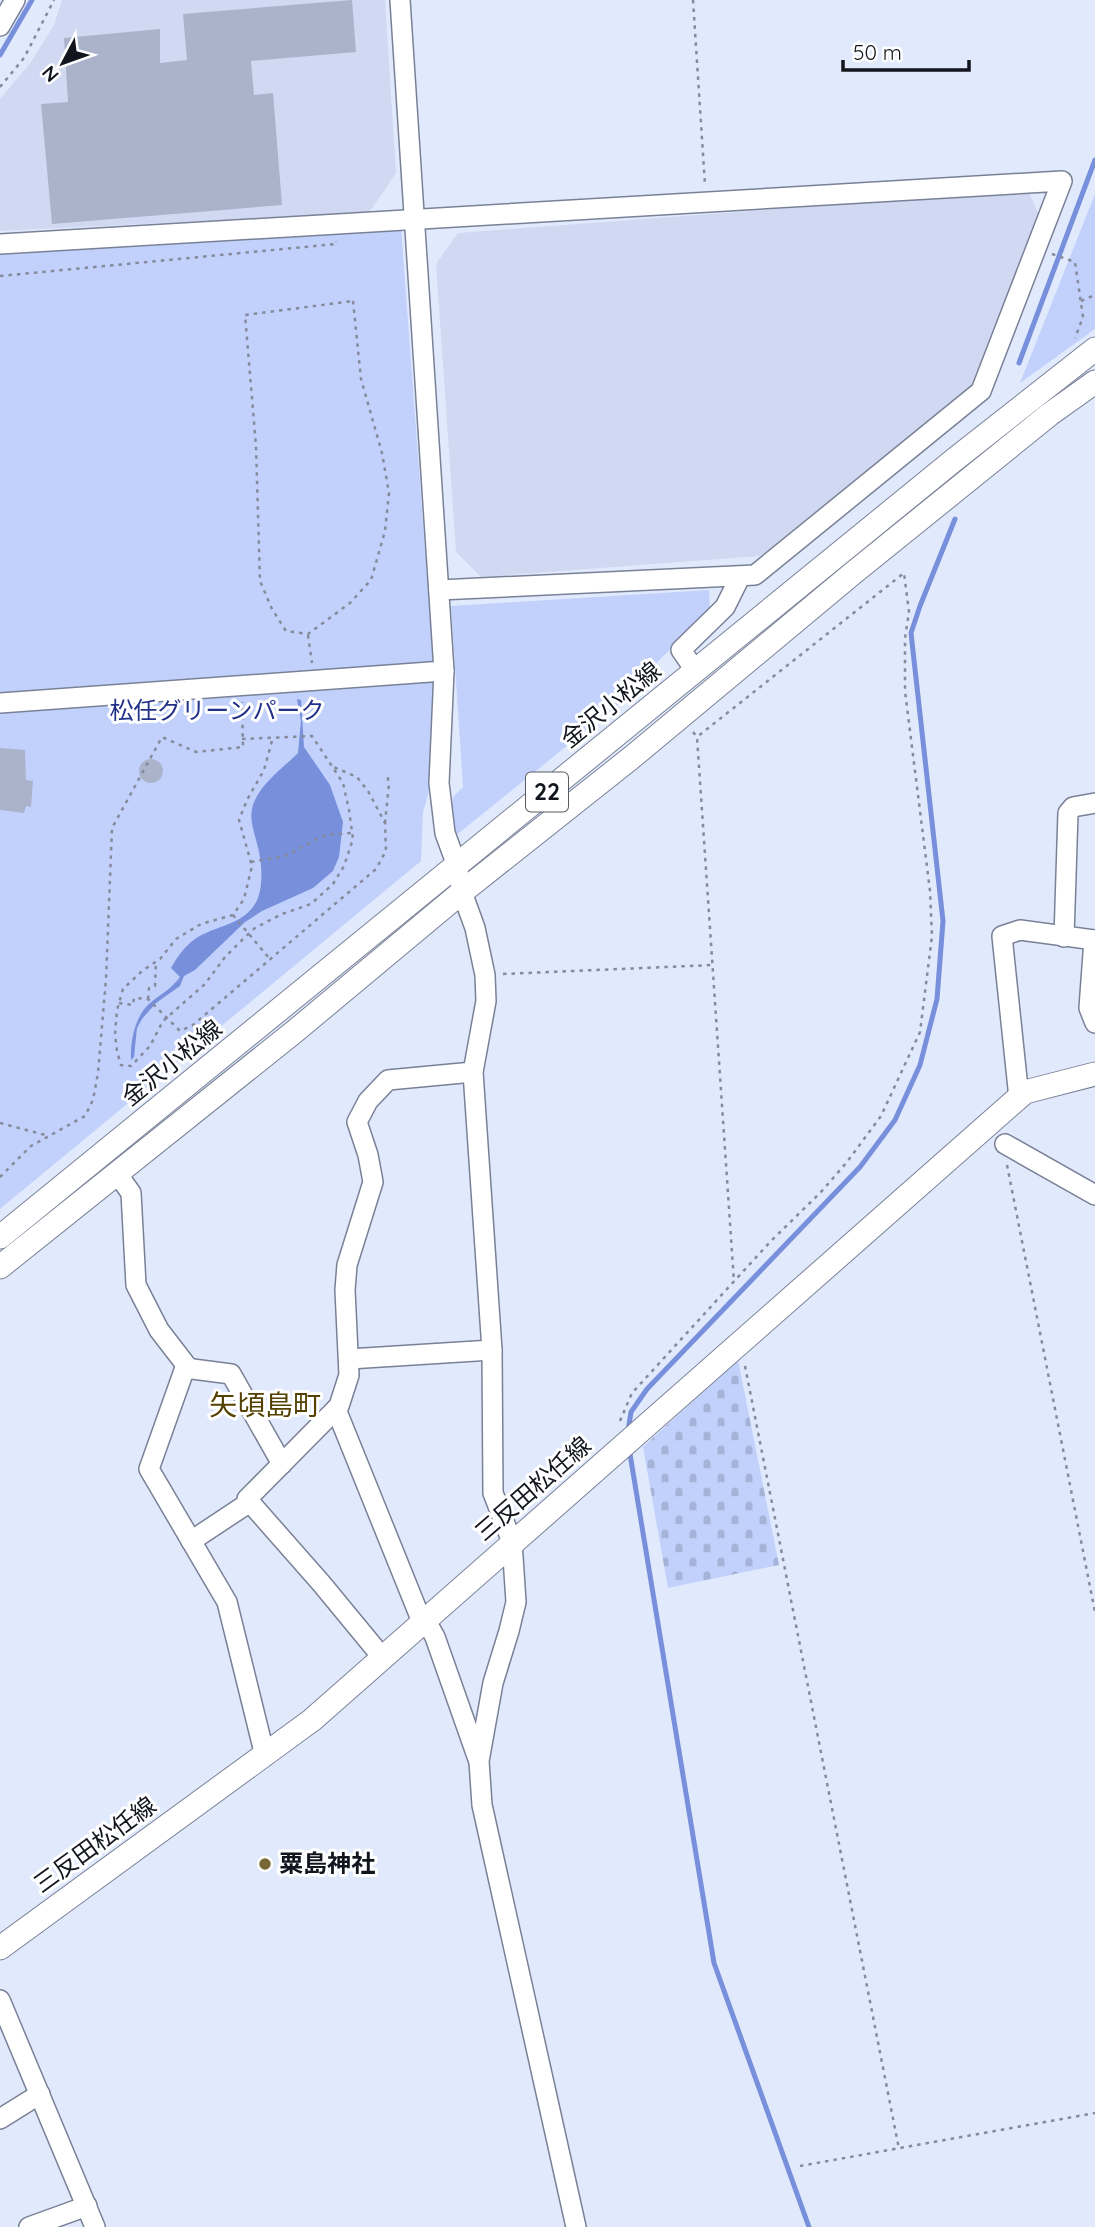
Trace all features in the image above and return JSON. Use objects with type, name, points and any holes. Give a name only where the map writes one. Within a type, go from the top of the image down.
[{"type":"main road","name":"金沢小松線","points":[[0,1237],[695,670],[1095,349]]},
{"type":"main road","name":"金沢小松線","points":[[0,1267],[681,717],[852,573],[1050,414],[1094,389]]},
{"type":"main road","name":"三反田松任線","points":[[0,1948],[312,1720],[1025,1092],[1095,1074]]},
{"type":"street","points":[[0,26],[15,0]]},
{"type":"street","points":[[400,0],[444,671],[439,783],[445,834],[475,928],[485,975],[486,1001],[476,1045],[474,1072],[492,1350],[494,1493],[512,1542],[516,1602],[493,1683],[479,1761],[482,1805],[576,2227]]},
{"type":"street","points":[[0,244],[1062,181],[981,390],[755,575],[439,590]]},
{"type":"street","points":[[695,670],[681,650],[725,607],[740,577]]},
{"type":"street","points":[[0,703],[444,671]]},
{"type":"street","points":[[1064,937],[1068,813],[1073,807],[1095,803]]},
{"type":"street","points":[[1019,1098],[1002,936],[1020,930],[1095,940],[1089,1007],[1095,1023]]},
{"type":"street","points":[[382,1657],[247,1499],[336,1409],[349,1376],[345,1290],[347,1265],[373,1182],[368,1155],[357,1122],[368,1101],[388,1080],[474,1072]]},
{"type":"street","points":[[1005,1144],[1095,1195]]},
{"type":"street","points":[[116,1172],[131,1193],[136,1285],[159,1331],[186,1365],[149,1469],[227,1602],[265,1756]]},
{"type":"street","points":[[349,1359],[492,1350]]},
{"type":"street","points":[[185,1368],[231,1374],[282,1464]]},
{"type":"street","points":[[336,1409],[423,1621],[435,1637],[479,1761]]},
{"type":"street","points":[[191,1541],[250,1502]]},
{"type":"street","points":[[0,2000],[95,2227]]},
{"type":"street","points":[[0,2119],[40,2094]]},
{"type":"street","points":[[29,2227],[87,2206]]},
{"type":"path","points":[[0,88],[24,58],[54,0]]},
{"type":"path","points":[[694,0],[706,202]]},
{"type":"path","points":[[0,276],[336,244],[337,224]]},
{"type":"path","points":[[1048,252],[1075,262],[1083,317],[1071,351],[1076,364]]},
{"type":"path","points":[[1081,301],[1095,295]]},
{"type":"path","points":[[353,301],[361,379],[382,453],[389,493],[385,531],[371,580],[350,603],[308,634],[286,631],[272,609],[260,581],[256,446],[245,315],[353,301]]},
{"type":"path","points":[[615,1452],[621,1415],[632,1393],[770,1242],[821,1192],[854,1152],[881,1116],[920,1032],[932,936],[930,891],[905,691],[905,638],[909,612],[904,572],[697,737]]},
{"type":"path","points":[[308,634],[315,680]]},
{"type":"path","points":[[0,1177],[31,1146],[85,1116],[93,1100],[99,1073],[106,979],[112,828],[162,737],[195,752],[243,747],[242,685]]},
{"type":"path","points":[[681,717],[697,737],[734,1282]]},
{"type":"path","points":[[243,738],[273,737],[312,736],[343,782],[353,839],[344,866],[333,884],[311,904],[282,914],[249,933],[225,957],[205,984],[166,1018],[150,1046],[131,1066],[121,1065],[115,1034],[123,989],[156,961],[176,939],[201,924],[233,915],[244,899],[251,862],[239,820],[264,771],[273,737]]},
{"type":"path","points":[[331,766],[357,777],[385,822]]},
{"type":"path","points":[[119,1003],[133,1005],[134,998],[148,999],[180,1031],[193,1025],[376,869],[386,851],[385,822],[389,784],[387,774]]},
{"type":"path","points":[[251,862],[285,856],[325,835],[352,833]]},
{"type":"path","points":[[233,915],[269,958]]},
{"type":"path","points":[[148,999],[149,988],[155,986],[156,961]]},
{"type":"path","points":[[485,975],[713,965]]},
{"type":"path","points":[[0,1123],[49,1136]]},
{"type":"path","points":[[1005,1144],[1095,1612]]},
{"type":"path","points":[[741,1342],[899,2149]]},
{"type":"path","points":[[800,2166],[1095,2113]]},
{"type":"shaded area","points":[[62,0],[385,0],[396,173],[369,213],[0,231],[0,99],[31,62],[54,25]]},
{"type":"shaded area","points":[[1028,190],[1038,213],[971,387],[760,556],[481,577],[456,552],[436,264],[458,233]]},
{"type":"green space","points":[[1095,194],[1095,329],[1020,383]]},
{"type":"green space","name":"松任グリーンパーク","points":[[401,227],[432,644],[436,767],[423,812],[421,861],[0,1209],[0,255]]},
{"type":"green space","points":[[709,590],[710,611],[651,668],[651,678],[449,841],[453,797],[463,787],[451,606]]},
{"type":"green space","points":[[738,1360],[779,1565],[668,1588],[643,1447]]},
{"type":"water","points":[[297,699],[301,700],[304,747],[330,785],[343,822],[339,857],[333,871],[313,888],[262,911],[245,922],[195,970],[184,976],[180,986],[156,1003],[142,1019],[137,1028],[134,1057],[131,1060],[131,1045],[137,1022],[145,1008],[180,977],[171,968],[182,952],[203,934],[246,915],[257,900],[261,870],[252,807],[263,787],[298,753],[301,721]]},
{"type":"building","points":[[352,0],[356,52],[251,61],[254,95],[273,93],[282,205],[52,224],[41,104],[68,102],[64,38],[160,29],[160,63],[187,60],[183,14]]},
{"type":"building","points":[[0,748],[25,750],[26,780],[33,781],[31,807],[26,806],[24,813],[0,810]]},
{"type":"building","points":[[151,759],[160,762],[163,771],[160,780],[151,783],[142,780],[139,771],[142,762]]},
{"type":"waterway","points":[[0,55],[32,0]]},
{"type":"waterway","points":[[1019,363],[1095,160]]},
{"type":"waterway","points":[[628,1431],[631,1412],[647,1389],[860,1167],[895,1120],[920,1065],[937,999],[943,921],[911,633],[955,519]]},
{"type":"waterway","points":[[629,1448],[714,1963],[809,2227]]},
{"type":"place","name":"粟島神社","points":[[265,1864]]},
{"type":"district","name":"矢頃島町","points":[[265,1405]]}]
